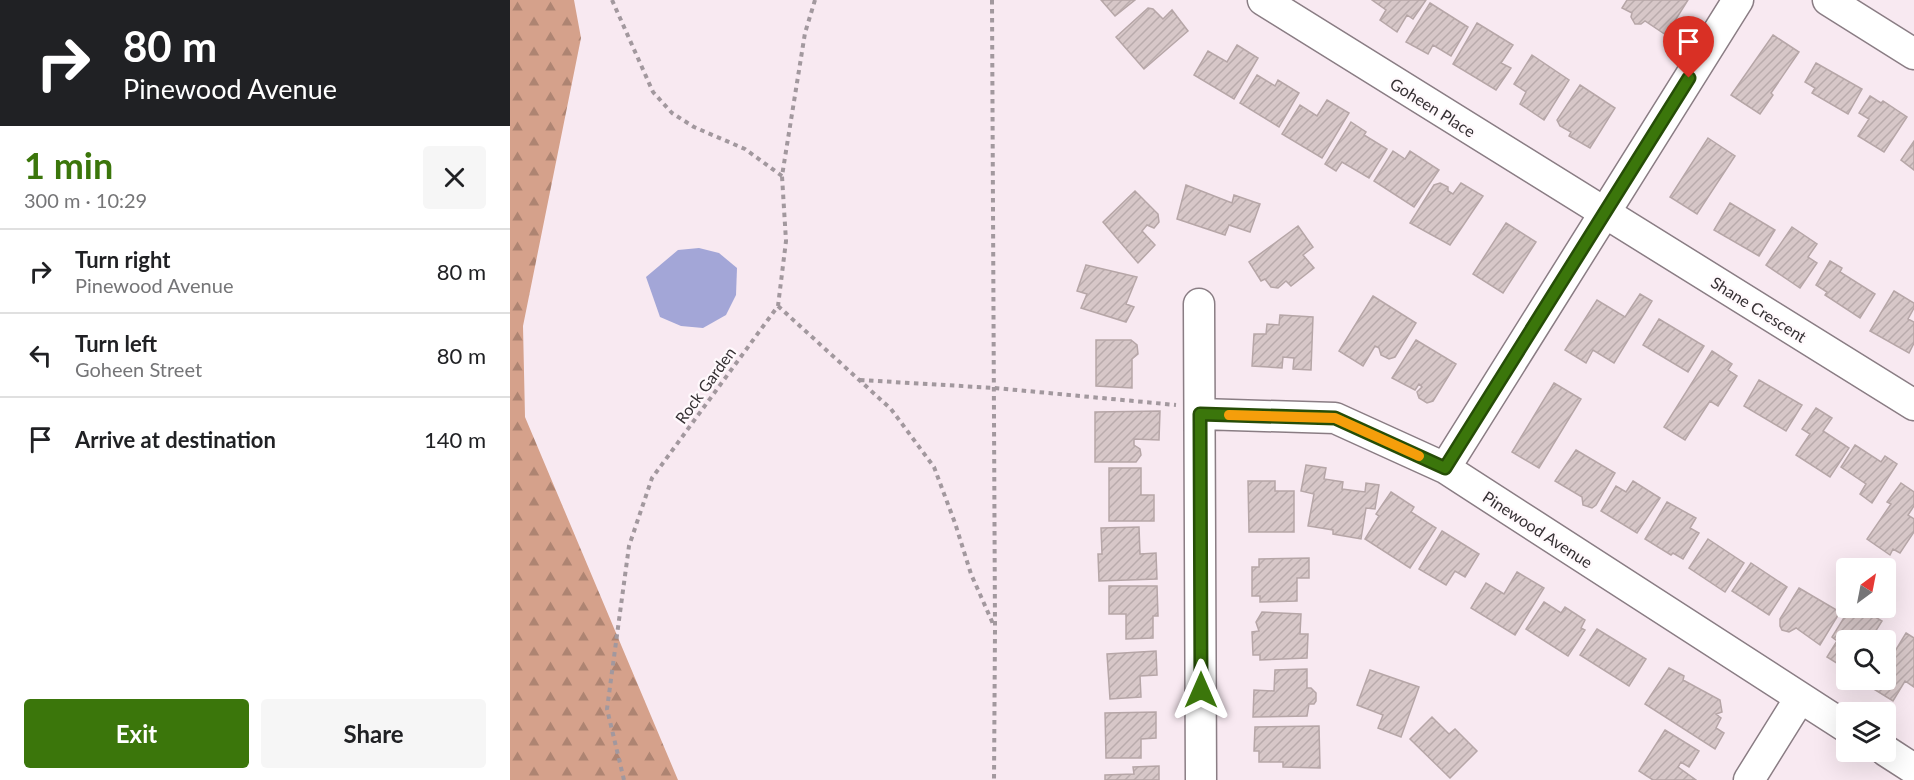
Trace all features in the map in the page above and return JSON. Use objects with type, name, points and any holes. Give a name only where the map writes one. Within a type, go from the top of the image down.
[{"type":"street","name":"Goheen Place","points":[[1263,0],[1604,213]]},
{"type":"street","points":[[1445,468],[1738,0]]},
{"type":"street","points":[[1828,0],[1914,54]]},
{"type":"street","name":"Shane Crescent","points":[[1604,213],[1914,405]]},
{"type":"street","points":[[1199,304],[1201,780]]},
{"type":"street","name":"Pinewood Avenue","points":[[1200,414],[1335,418],[1445,468],[1836,721]]},
{"type":"street","points":[[1749,780],[1800,698]]},
{"type":"street","points":[[1896,757],[1914,769]]},
{"type":"path","points":[[612,0],[653,92],[672,113],[694,127],[746,149],[782,176]]},
{"type":"path","name":"Rock Garden","points":[[624,780],[607,709],[629,546],[652,478],[778,306],[786,242],[782,176],[805,33],[815,0]]},
{"type":"path","points":[[992,0],[995,388],[994,780]]},
{"type":"path","points":[[778,306],[891,409],[934,467],[956,523],[971,574],[995,628]]},
{"type":"path","points":[[860,380],[995,388],[1174,404],[1200,414]]},
{"type":"green space","points":[[510,0],[574,0],[581,38],[523,326],[525,417],[678,780],[510,780]]},
{"type":"water","points":[[699,248],[719,253],[737,268],[736,295],[726,315],[703,328],[681,326],[660,317],[646,277],[678,250]]},
{"type":"building","points":[[1101,0],[1135,0],[1115,16]]},
{"type":"building","points":[[1372,0],[1426,0],[1413,19],[1407,15],[1397,32],[1380,20],[1386,10]]},
{"type":"building","points":[[1627,0],[1688,0],[1666,35],[1645,21],[1635,24],[1631,17],[1632,13],[1622,8]]},
{"type":"building","points":[[1430,3],[1468,27],[1451,56],[1433,45],[1428,54],[1406,42]]},
{"type":"building","points":[[1148,8],[1153,9],[1163,19],[1172,10],[1188,31],[1144,69],[1116,37]]},
{"type":"building","points":[[1477,23],[1513,45],[1501,63],[1511,68],[1496,90],[1453,64]]},
{"type":"building","points":[[1773,35],[1799,52],[1771,93],[1773,95],[1760,114],[1731,95]]},
{"type":"building","points":[[1237,45],[1258,58],[1234,99],[1194,75],[1208,51],[1227,62]]},
{"type":"building","points":[[1532,55],[1569,80],[1544,120],[1520,104],[1526,92],[1514,84]]},
{"type":"building","points":[[1816,63],[1862,89],[1848,114],[1812,93],[1815,88],[1805,82]]},
{"type":"building","points":[[1257,75],[1275,86],[1278,80],[1299,93],[1279,127],[1240,103]]},
{"type":"building","points":[[1580,85],[1615,108],[1590,148],[1569,136],[1571,132],[1560,126],[1557,120]]},
{"type":"building","points":[[1870,96],[1881,103],[1883,101],[1907,117],[1884,152],[1858,136],[1869,119],[1859,113]]},
{"type":"building","points":[[1327,100],[1349,113],[1322,158],[1282,134],[1300,105],[1317,116]]},
{"type":"building","points":[[1351,122],[1366,132],[1364,135],[1387,149],[1369,178],[1342,162],[1336,171],[1325,164]]},
{"type":"building","points":[[1708,138],[1735,156],[1697,214],[1670,197]]},
{"type":"building","points":[[1914,141],[1914,170],[1901,160]]},
{"type":"building","points":[[1393,151],[1405,159],[1410,151],[1439,170],[1414,207],[1374,181]]},
{"type":"building","points":[[1440,183],[1448,187],[1448,191],[1453,194],[1461,183],[1483,196],[1450,245],[1410,223],[1434,185]]},
{"type":"building","points":[[1186,185],[1232,203],[1234,195],[1260,204],[1250,232],[1229,225],[1225,235],[1177,219]]},
{"type":"building","points":[[1135,191],[1158,214],[1159,222],[1154,228],[1147,225],[1142,231],[1155,245],[1138,263],[1103,222]]},
{"type":"building","points":[[1730,203],[1775,230],[1759,256],[1714,230]]},
{"type":"building","points":[[1506,223],[1536,242],[1503,293],[1473,274]]},
{"type":"building","points":[[1298,226],[1313,247],[1303,255],[1314,268],[1291,286],[1286,281],[1278,288],[1271,287],[1265,279],[1261,281],[1249,262]]},
{"type":"building","points":[[1792,227],[1817,244],[1808,257],[1817,263],[1800,288],[1766,265]]},
{"type":"building","points":[[1830,261],[1842,268],[1840,272],[1875,294],[1860,318],[1825,295],[1827,292],[1816,285]]},
{"type":"building","points":[[1086,265],[1137,277],[1126,304],[1134,307],[1126,322],[1081,308],[1087,294],[1077,291]]},
{"type":"building","points":[[1894,291],[1914,303],[1908,319],[1914,322],[1914,343],[1909,353],[1870,331]]},
{"type":"building","points":[[1640,294],[1652,301],[1614,363],[1593,350],[1586,363],[1565,350],[1597,300],[1625,317]]},
{"type":"building","points":[[1373,296],[1416,323],[1395,357],[1389,359],[1381,355],[1379,348],[1375,346],[1363,366],[1339,351]]},
{"type":"building","points":[[1280,315],[1313,317],[1311,370],[1293,369],[1294,358],[1283,357],[1282,368],[1252,366],[1254,334],[1266,334],[1267,324],[1279,325]]},
{"type":"building","points":[[1659,319],[1704,346],[1688,372],[1643,345]]},
{"type":"building","points":[[1096,340],[1131,340],[1137,345],[1138,354],[1132,359],[1132,388],[1096,386]]},
{"type":"building","points":[[1416,340],[1456,364],[1433,401],[1427,403],[1419,398],[1417,392],[1422,387],[1419,384],[1415,390],[1392,378]]},
{"type":"building","points":[[1712,351],[1732,364],[1728,370],[1737,376],[1718,406],[1710,401],[1685,440],[1664,427]]},
{"type":"building","points":[[1759,380],[1802,405],[1786,431],[1744,406]]},
{"type":"building","points":[[1554,383],[1581,399],[1539,468],[1512,452]]},
{"type":"building","points":[[1816,408],[1832,418],[1823,431],[1849,448],[1830,477],[1796,455],[1810,434],[1802,429]]},
{"type":"building","points":[[1160,411],[1159,440],[1134,439],[1134,445],[1140,449],[1141,455],[1136,462],[1095,462],[1095,412]]},
{"type":"building","points":[[1855,445],[1881,462],[1885,456],[1897,464],[1872,503],[1860,494],[1866,484],[1841,467]]},
{"type":"building","points":[[1576,450],[1615,473],[1592,508],[1583,505],[1582,497],[1555,481]]},
{"type":"building","points":[[1306,465],[1326,468],[1324,479],[1343,482],[1342,489],[1365,492],[1366,483],[1379,485],[1375,509],[1366,508],[1361,539],[1333,534],[1333,530],[1308,526],[1314,494],[1301,491]]},
{"type":"building","points":[[1109,468],[1141,468],[1141,495],[1154,495],[1154,521],[1109,521]]},
{"type":"building","points":[[1248,481],[1275,481],[1275,491],[1294,491],[1294,532],[1249,532]]},
{"type":"building","points":[[1633,481],[1660,498],[1637,533],[1601,511],[1616,486],[1626,492]]},
{"type":"building","points":[[1901,483],[1914,492],[1914,506],[1908,515],[1914,519],[1914,532],[1900,553],[1893,549],[1890,555],[1867,539],[1891,504],[1887,502]]},
{"type":"building","points":[[1391,492],[1414,507],[1411,512],[1436,528],[1410,568],[1365,539],[1379,516],[1376,514]]},
{"type":"building","points":[[1667,502],[1696,518],[1690,528],[1699,533],[1683,559],[1673,553],[1671,555],[1645,539]]},
{"type":"building","points":[[1139,527],[1140,554],[1156,553],[1157,579],[1099,581],[1098,554],[1102,554],[1101,528]]},
{"type":"building","points":[[1442,531],[1479,554],[1465,577],[1455,571],[1446,585],[1419,569]]},
{"type":"building","points":[[1708,539],[1744,563],[1725,592],[1689,568]]},
{"type":"building","points":[[1309,558],[1309,578],[1297,578],[1297,601],[1260,602],[1260,596],[1252,596],[1252,567],[1259,567],[1259,559]]},
{"type":"building","points":[[1751,563],[1787,587],[1769,615],[1732,591]]},
{"type":"building","points":[[1517,572],[1544,588],[1515,635],[1471,608],[1486,583],[1504,594]]},
{"type":"building","points":[[1109,586],[1157,586],[1158,616],[1153,616],[1153,638],[1126,639],[1126,614],[1109,614]]},
{"type":"building","points":[[1799,588],[1836,610],[1836,618],[1820,645],[1796,628],[1789,632],[1782,630],[1780,619]]},
{"type":"building","points":[[1544,602],[1561,613],[1565,607],[1585,620],[1581,628],[1585,630],[1568,656],[1526,629]]},
{"type":"building","points":[[1262,612],[1301,614],[1300,634],[1308,634],[1307,658],[1260,660],[1260,655],[1253,655],[1252,632],[1259,631],[1256,622]]},
{"type":"building","points":[[1844,618],[1877,618],[1882,621],[1876,630],[1836,630]]},
{"type":"building","points":[[1597,629],[1646,659],[1629,686],[1580,655]]},
{"type":"building","points":[[1906,633],[1914,638],[1914,687],[1905,681],[1893,701],[1875,690],[1896,690],[1896,650]]},
{"type":"building","points":[[1836,643],[1836,663],[1827,657]]},
{"type":"building","points":[[1156,651],[1157,675],[1140,676],[1141,697],[1110,699],[1107,654]]},
{"type":"building","points":[[1669,668],[1684,676],[1683,680],[1720,700],[1722,712],[1716,714],[1721,718],[1716,728],[1724,733],[1715,749],[1645,704]]},
{"type":"building","points":[[1307,669],[1307,688],[1311,688],[1316,693],[1316,701],[1314,704],[1309,704],[1307,716],[1253,717],[1254,690],[1274,691],[1275,670]]},
{"type":"building","points":[[1370,670],[1419,687],[1401,737],[1378,728],[1383,715],[1357,705]]},
{"type":"building","points":[[1156,712],[1156,738],[1141,739],[1141,758],[1106,758],[1105,713]]},
{"type":"building","points":[[1432,717],[1449,734],[1455,729],[1477,751],[1450,778],[1410,739]]},
{"type":"building","points":[[1319,726],[1320,768],[1283,767],[1283,762],[1259,762],[1259,751],[1254,751],[1255,727]]},
{"type":"building","points":[[1665,730],[1699,751],[1689,767],[1681,762],[1678,767],[1696,780],[1653,780],[1639,771]]},
{"type":"building","points":[[1159,766],[1159,780],[1105,780],[1105,775],[1134,774],[1133,767]]},
{"type":"slow traffic","points":[[1229,415],[1335,418],[1419,456]]},
{"type":"route","points":[[1201,690],[1200,414],[1335,418],[1445,468],[1689,78]]}]
